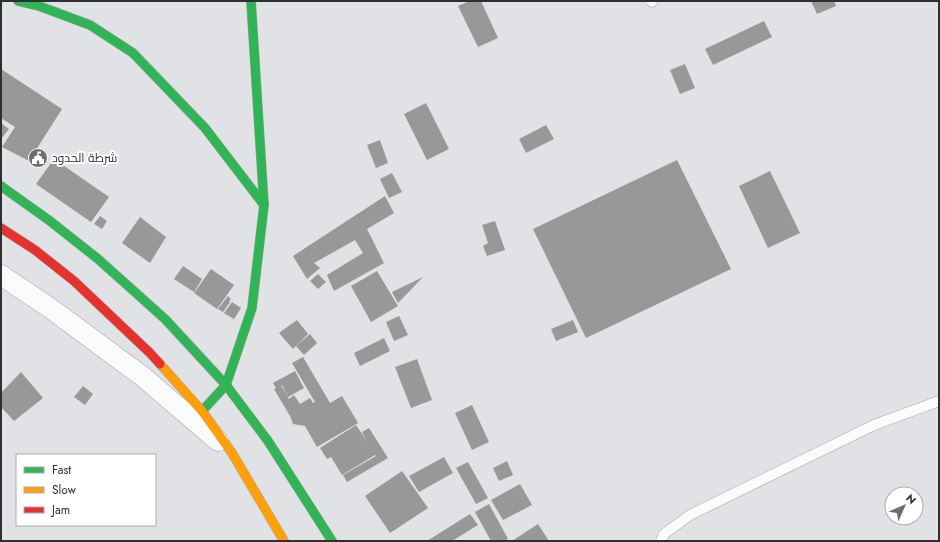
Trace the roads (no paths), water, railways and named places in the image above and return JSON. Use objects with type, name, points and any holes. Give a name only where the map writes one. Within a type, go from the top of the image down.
[{"type":"main road","points":[[18,1],[39,6],[90,24],[133,53],[205,128],[264,205]]},
{"type":"main road","points":[[202,412],[226,385],[252,308],[264,205],[251,1]]},
{"type":"main road","points":[[1,186],[50,221],[98,259],[165,319],[226,385],[268,441],[332,541]]},
{"type":"main road","points":[[1,228],[35,250],[74,281],[150,353],[202,412],[232,452],[284,541]]},
{"type":"street","points":[[1,275],[50,308],[142,376],[232,452]]},
{"type":"lane","points":[[661,541],[664,534],[690,515],[874,425],[939,401]]},
{"type":"place","name":"شرطة الحدود","points":[[38,158]]}]
